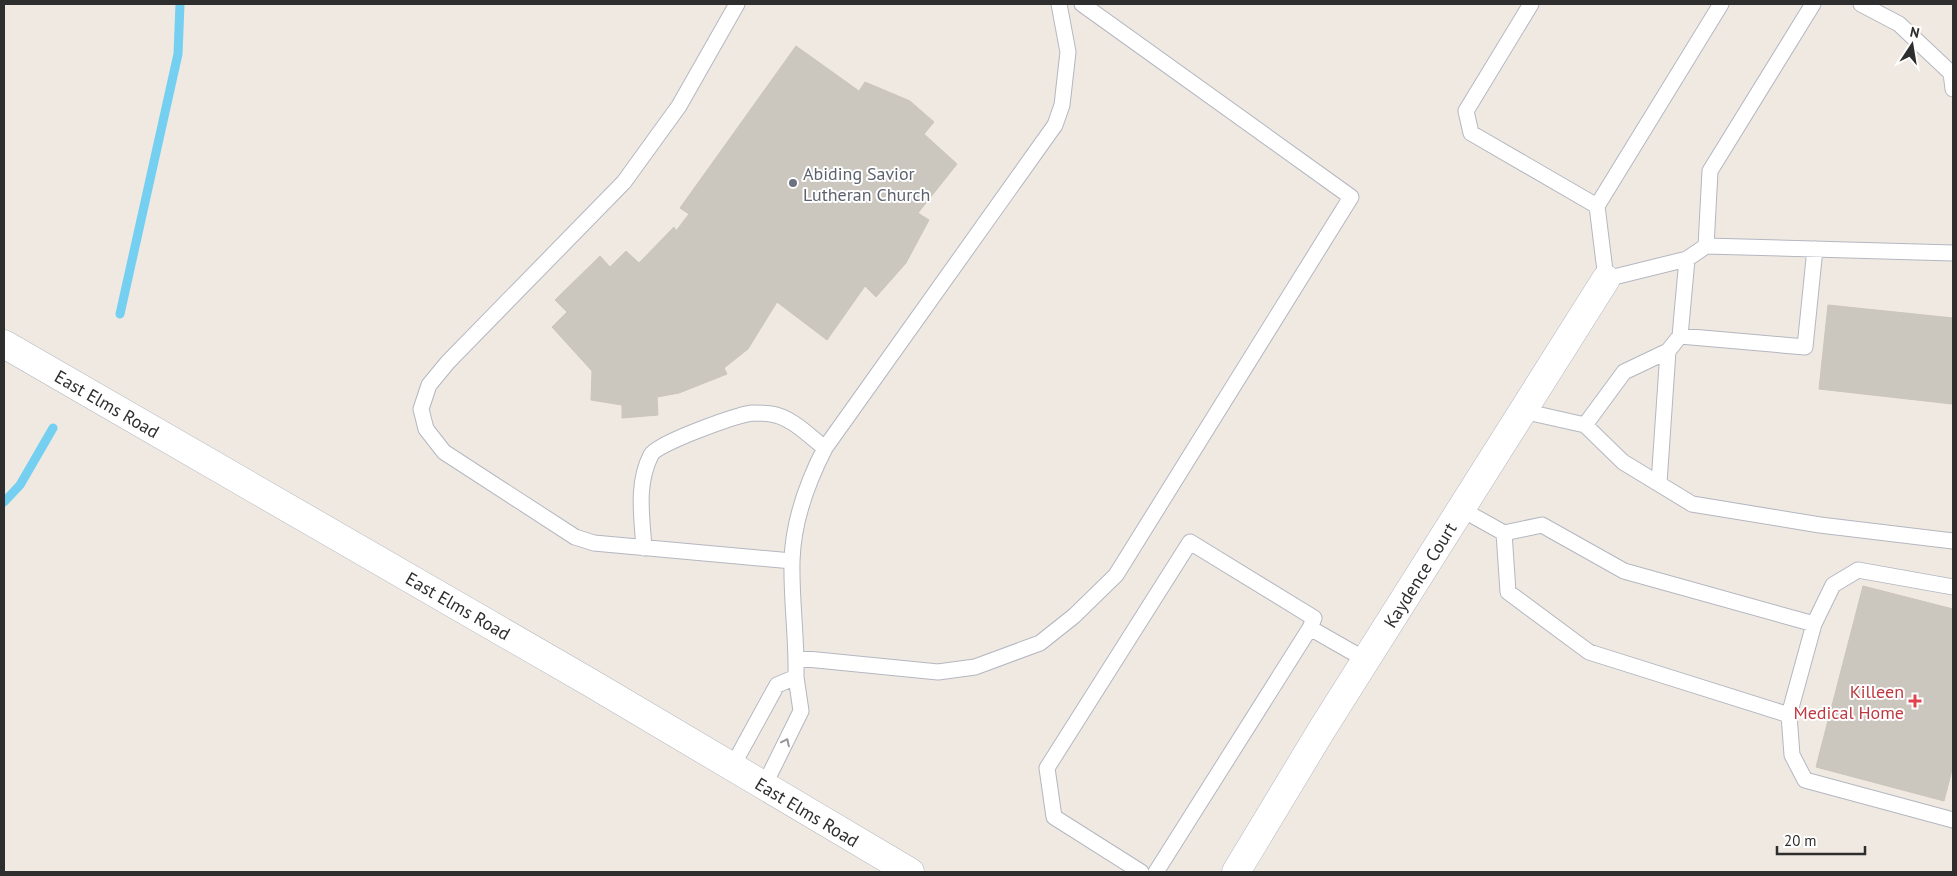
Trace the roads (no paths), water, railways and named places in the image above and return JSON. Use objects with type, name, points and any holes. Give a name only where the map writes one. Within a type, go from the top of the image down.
[{"type":"main road","name":"Kaydence Court","points":[[1236,872],[1366,660],[1606,280]]},
{"type":"main road","name":"East Elms Road","points":[[4,344],[591,683],[910,872]]},
{"type":"lane","points":[[737,4],[679,106],[624,182],[448,362],[428,385],[421,409],[426,429],[444,452],[575,537],[594,544],[792,561]]},
{"type":"lane","points":[[764,786],[801,711],[796,677],[792,561],[797,520],[811,475],[825,448],[1055,125],[1062,105],[1068,52],[1059,4]]},
{"type":"lane","points":[[796,658],[938,672],[975,667],[1040,643],[1074,616],[1116,575],[1351,198],[1082,4]]},
{"type":"lane","points":[[1531,4],[1466,111],[1471,133],[1597,206]]},
{"type":"lane","points":[[1721,4],[1597,206],[1606,280],[1687,259],[1706,246],[1953,253]]},
{"type":"lane","points":[[1706,246],[1710,171],[1813,4]]},
{"type":"lane","points":[[1861,4],[1899,24],[1951,73],[1953,89]]},
{"type":"lane","points":[[1680,336],[1805,347],[1816,249]]},
{"type":"lane","points":[[1585,425],[1624,372],[1668,351],[1680,336],[1687,259]]},
{"type":"lane","points":[[1659,483],[1668,351]]},
{"type":"lane","points":[[1523,411],[1585,425],[1623,462],[1692,504],[1820,525],[1953,541]]},
{"type":"lane","points":[[644,548],[641,490],[644,475],[652,452],[667,442],[751,413],[772,414],[788,419],[825,448]]},
{"type":"lane","points":[[1462,509],[1504,533],[1542,525],[1624,571],[1814,624]]},
{"type":"lane","points":[[1504,533],[1508,592],[1589,652],[1789,714]]},
{"type":"lane","points":[[1141,872],[1054,817],[1047,768],[1190,542],[1314,618],[1310,628],[1156,872]]},
{"type":"lane","points":[[1953,587],[1858,570],[1833,585],[1814,624],[1789,714],[1792,755],[1806,780],[1953,820]]},
{"type":"lane","points":[[1310,628],[1366,660]]},
{"type":"lane","points":[[732,767],[777,685],[796,677]]},
{"type":"waterway","points":[[120,314],[178,54],[180,4]]},
{"type":"waterway","points":[[4,502],[20,485],[53,428]]},
{"type":"place","name":"Abiding Savior Lutheran Church","points":[[793,183]]},
{"type":"place","name":"Killeen Medical Home","points":[[1915,701]]}]
